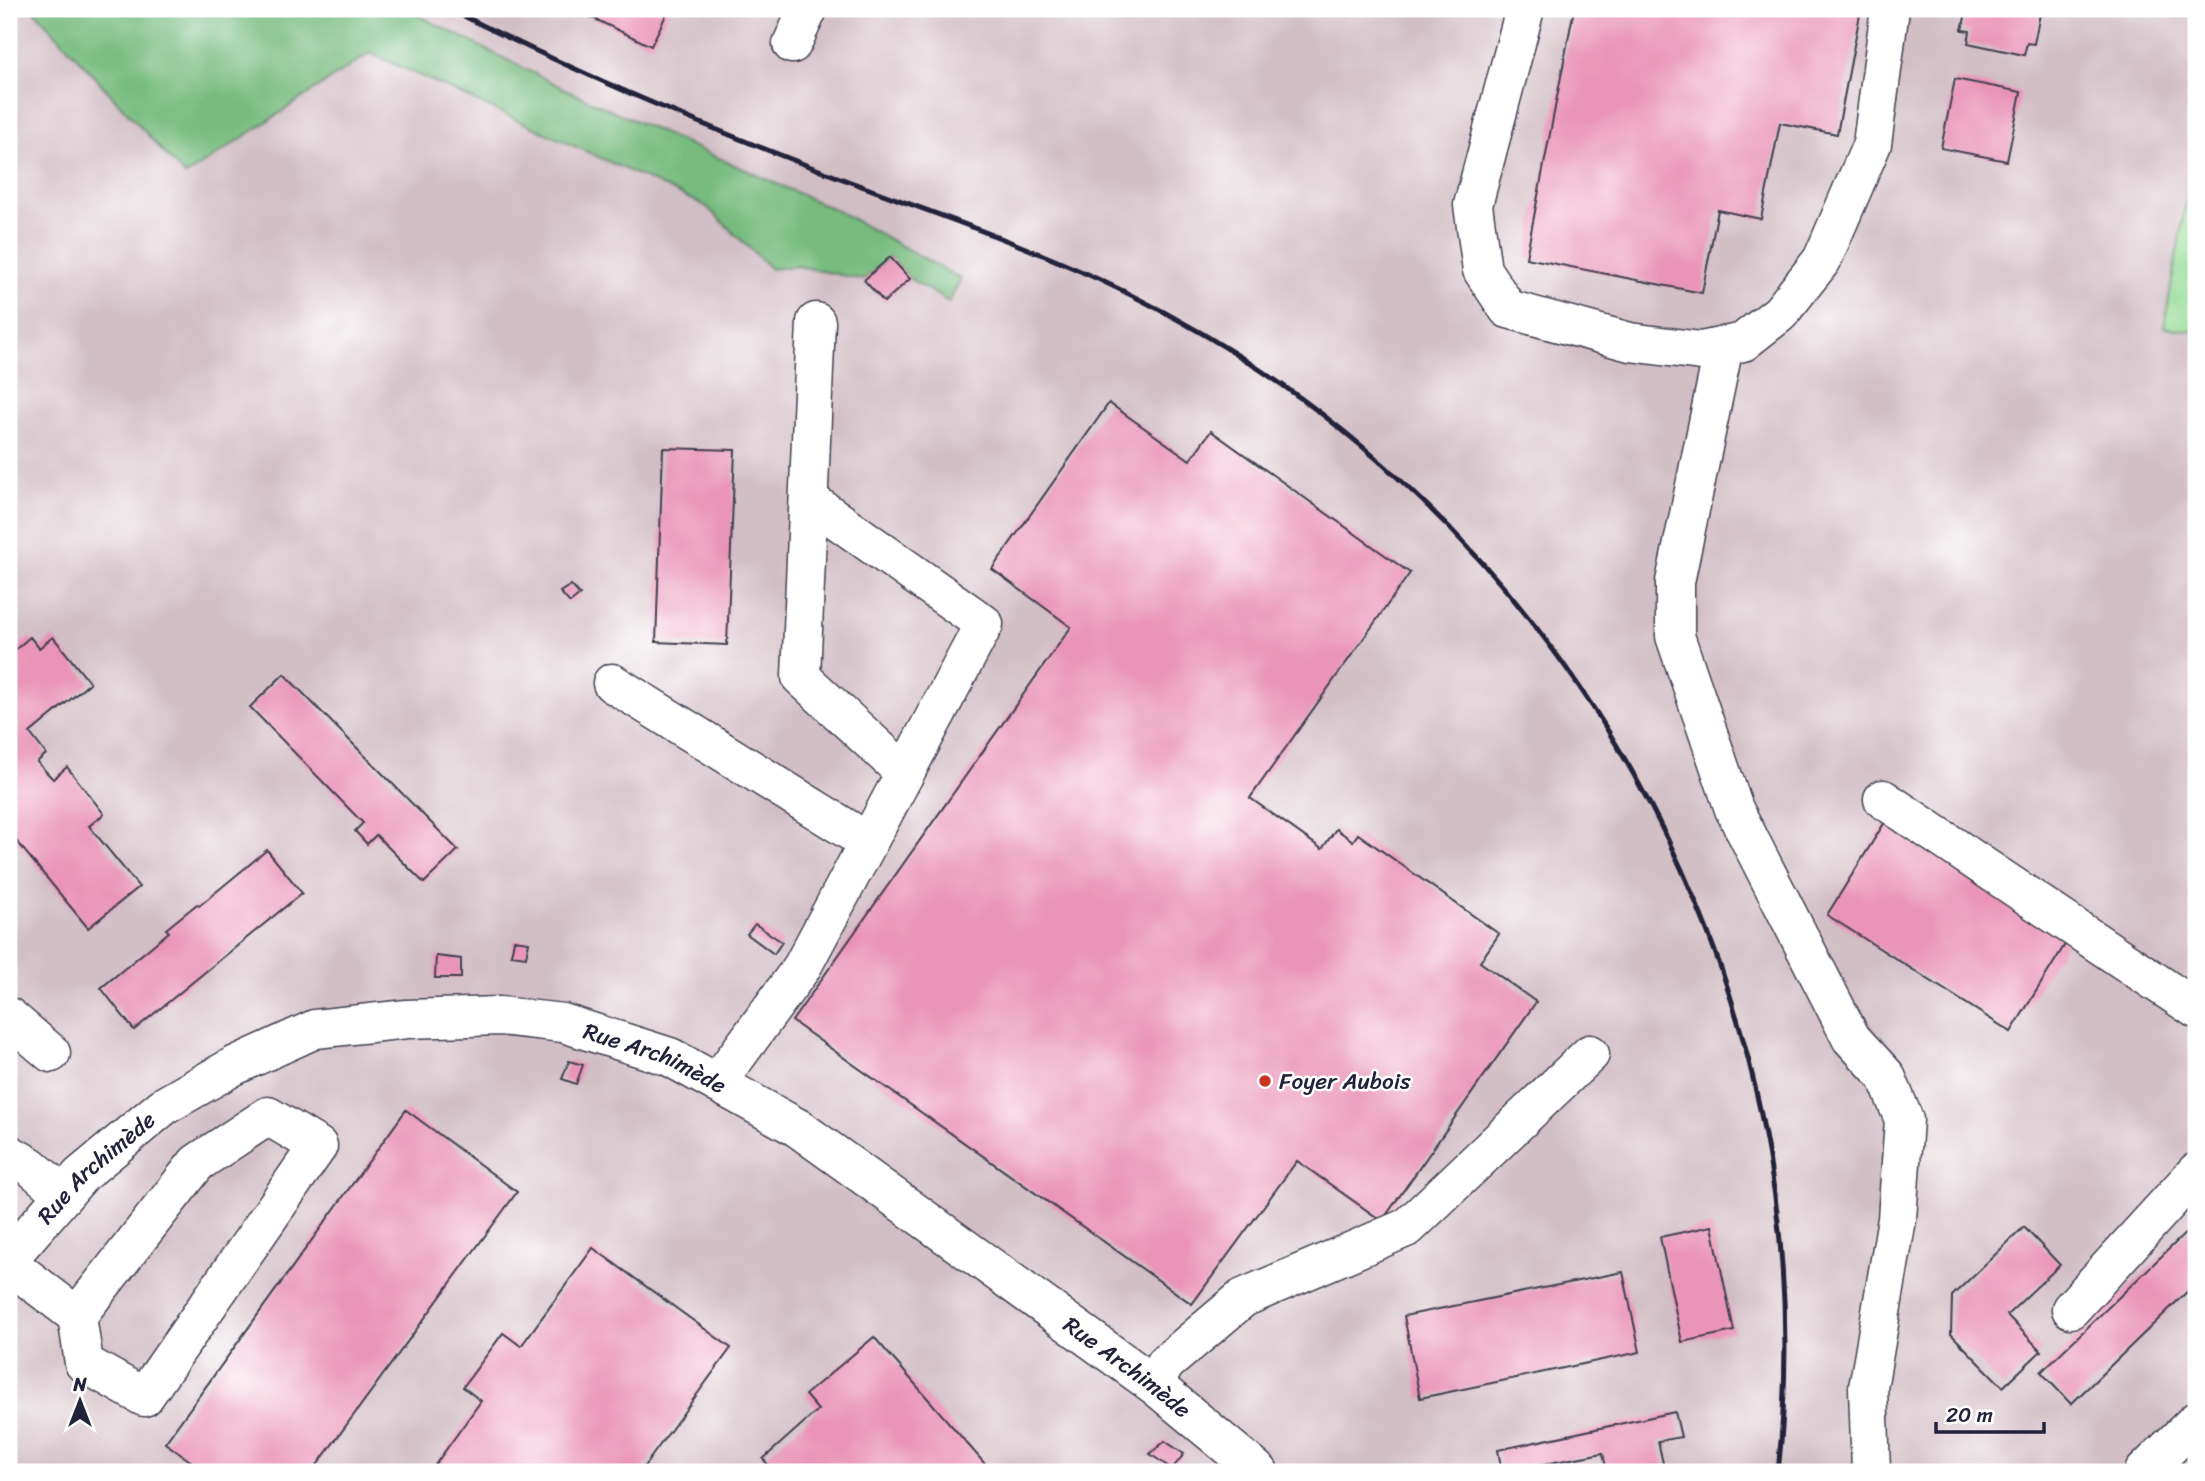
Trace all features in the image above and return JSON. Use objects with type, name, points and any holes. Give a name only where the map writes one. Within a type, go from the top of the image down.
[{"type":"street","points":[[792,44],[808,9]]},
{"type":"street","points":[[1525,9],[1473,205],[1482,270],[1508,309],[1630,342],[1702,351],[1743,342],[1780,313],[1822,260],[1872,144],[1890,9]]},
{"type":"street","points":[[816,322],[800,677],[905,773]]},
{"type":"street","points":[[1724,346],[1675,582],[1675,636],[1734,809],[1852,1038],[1886,1076],[1904,1120],[1897,1219],[1868,1388],[1871,1472]]},
{"type":"street","points":[[717,1083],[802,967],[984,624],[808,500]]},
{"type":"street","points":[[612,683],[869,842]]},
{"type":"street","points":[[1883,799],[2196,1009]]},
{"type":"street","name":"Rue Archimède","points":[[9,1258],[81,1175],[164,1106],[234,1066],[315,1029],[434,1018],[500,1016],[563,1023],[670,1057],[798,1128],[1153,1384],[1259,1472]]},
{"type":"street","points":[[9,1017],[51,1053]]},
{"type":"street","points":[[1153,1384],[1166,1363],[1243,1298],[1408,1227],[1590,1054]]},
{"type":"street","points":[[9,1264],[77,1316],[85,1363],[144,1397],[318,1146],[268,1116],[197,1163],[77,1316]]},
{"type":"street","points":[[9,1154],[30,1166],[64,1195]]},
{"type":"street","points":[[2071,1308],[2196,1172]]},
{"type":"street","points":[[2144,1472],[2196,1421]]},
{"type":"shaded area","points":[[9,9],[2196,9],[2196,1472],[9,1472]]},
{"type":"green space","points":[[33,9],[406,9],[575,94],[838,211],[961,279],[949,302],[910,279],[890,257],[864,280],[798,266],[771,269],[706,206],[370,53],[185,176]]},
{"type":"green space","points":[[2196,144],[2196,332],[2164,327]]},
{"type":"building","points":[[574,9],[669,9],[651,46]]},
{"type":"building","points":[[1574,9],[1861,9],[1837,134],[1780,123],[1761,219],[1718,210],[1702,293],[1526,258]]},
{"type":"building","points":[[1967,9],[2041,9],[2034,44],[2027,43],[2024,55],[1968,43],[1970,31],[1962,30]]},
{"type":"building","points":[[1955,79],[2021,92],[2007,161],[1941,148]]},
{"type":"building","points":[[890,257],[910,279],[884,302],[864,280]]},
{"type":"building","points":[[1109,403],[1190,460],[1211,431],[1410,573],[1250,798],[1322,849],[1336,829],[1353,841],[1358,834],[1499,934],[1480,962],[1536,1002],[1382,1221],[1297,1161],[1192,1304],[792,1021],[1071,627],[992,569]]},
{"type":"building","points":[[663,448],[735,450],[727,645],[656,642]]},
{"type":"building","points":[[571,585],[580,595],[570,603],[560,592]]},
{"type":"building","points":[[30,637],[39,648],[53,637],[90,683],[30,733],[46,754],[37,762],[53,779],[67,767],[104,814],[89,826],[139,887],[88,928],[9,832],[9,655]]},
{"type":"building","points":[[284,674],[458,850],[424,883],[376,835],[367,844],[355,831],[363,823],[250,707]]},
{"type":"building","points":[[1885,822],[2069,938],[2011,1032],[1827,915]]},
{"type":"building","points":[[267,850],[302,893],[134,1030],[101,988],[169,932],[166,929],[197,904],[199,906]]},
{"type":"building","points":[[755,924],[782,942],[774,954],[747,934]]},
{"type":"building","points":[[514,940],[529,942],[526,957],[511,955]]},
{"type":"building","points":[[436,956],[461,959],[461,978],[435,978]]},
{"type":"building","points":[[569,1061],[583,1065],[576,1084],[562,1079]]},
{"type":"building","points":[[406,1110],[517,1192],[312,1472],[206,1472],[165,1443]]},
{"type":"building","points":[[2196,1223],[2196,1283],[2071,1404],[2041,1372]]},
{"type":"building","points":[[1712,1226],[1734,1331],[1682,1342],[1660,1237]]},
{"type":"building","points":[[2024,1227],[2060,1265],[2007,1315],[2041,1351],[2003,1387],[1951,1334],[1952,1296]]},
{"type":"building","points":[[593,1248],[731,1348],[640,1472],[430,1472],[481,1401],[463,1387],[503,1333],[521,1346]]},
{"type":"building","points":[[1623,1272],[1640,1352],[1420,1398],[1404,1316]]},
{"type":"building","points":[[874,1337],[992,1472],[774,1472],[763,1459],[818,1410],[805,1395]]},
{"type":"building","points":[[1675,1412],[1681,1437],[1658,1441],[1665,1472],[1607,1472],[1603,1453],[1502,1472],[1498,1450]]},
{"type":"building","points":[[1165,1441],[1184,1454],[1172,1469],[1150,1454]]},
{"type":"railway","points":[[450,9],[586,74],[679,114],[1010,242],[1123,291],[1280,383],[1419,497],[1538,630],[1636,779],[1711,940],[1760,1111],[1783,1290],[1778,1472]]},
{"type":"place","name":"Foyer Aubois","points":[[1265,1081]]}]
